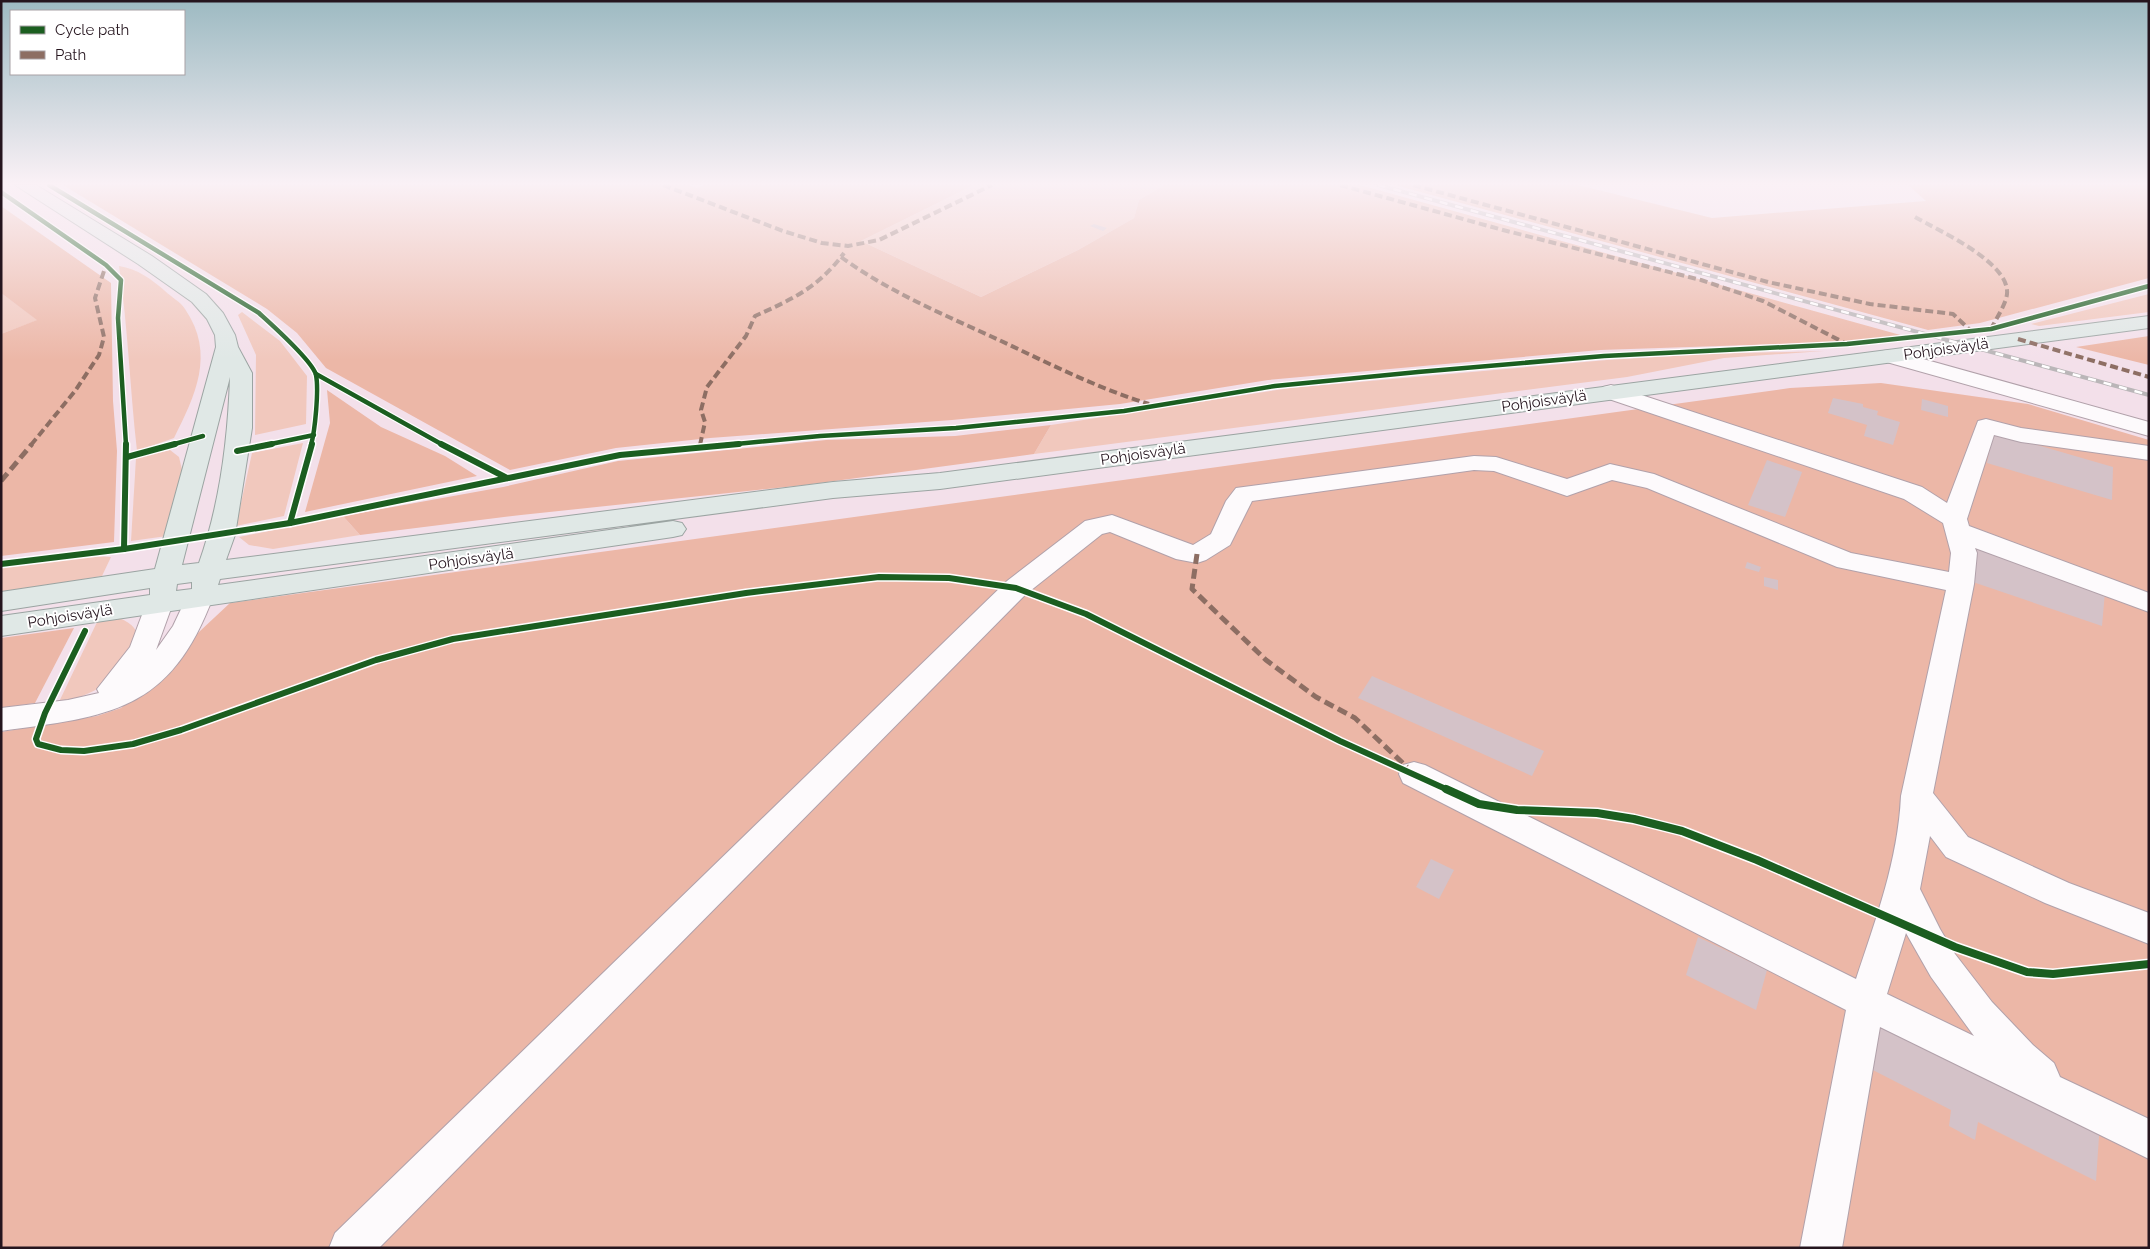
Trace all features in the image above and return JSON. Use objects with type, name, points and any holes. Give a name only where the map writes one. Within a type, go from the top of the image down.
[{"type":"main road","points":[[118,243],[199,298],[216,316],[225,335],[227,347],[241,372],[240,428],[222,535],[200,597]]},
{"type":"main road","name":"Pohjoisväylä","points":[[1,626],[162,590],[209,571],[833,490],[940,482],[2149,322]]},
{"type":"main road","points":[[162,590],[227,347]]},
{"type":"main road","name":"Pohjoisväylä","points":[[1,602],[162,590],[200,597],[563,546],[832,505],[940,482]]},
{"type":"lane","points":[[1891,356],[2149,428]]},
{"type":"lane","points":[[1611,392],[1913,493],[1956,526],[2149,603]]},
{"type":"lane","points":[[1821,1248],[1866,1002],[1903,888],[1916,826],[1917,796],[1960,584],[1964,553],[1956,526],[1986,426],[2021,435],[2149,453]]},
{"type":"lane","points":[[350,1248],[1016,588],[1094,527],[1112,523],[1186,553],[1197,554],[1221,539],[1238,501],[1245,494],[1474,462],[1496,464],[1567,488],[1610,472],[1654,482],[1846,561],[1960,584]]},
{"type":"lane","points":[[90,706],[112,688],[143,653],[151,634],[162,590]]},
{"type":"lane","points":[[1,720],[90,706],[124,693],[153,674],[194,616],[200,597]]},
{"type":"lane","points":[[1414,774],[1866,1002],[2149,1140]]},
{"type":"lane","points":[[1917,796],[1956,847],[2057,893],[2149,929]]},
{"type":"lane","points":[[1903,888],[1914,918],[1932,947],[1979,1014],[2001,1040],[2043,1078],[2103,1117]]},
{"type":"shaded area","points":[[1,243],[54,243],[111,283],[113,401],[117,451],[114,542],[1,556],[1,334],[37,320],[1,293]]},
{"type":"shaded area","points":[[159,243],[866,243],[981,297],[1090,243],[1570,243],[1904,336],[1845,342],[1600,350],[1268,380],[1120,404],[952,420],[710,438],[616,448],[510,470],[326,368],[297,333],[267,309]]},
{"type":"shaded area","points":[[866,243],[1090,243],[981,297]]},
{"type":"shaded area","points":[[1609,243],[2149,243],[2149,278],[1980,323],[1928,330]]},
{"type":"shaded area","points":[[119,266],[132,269],[144,275],[181,304],[194,326],[199,342],[201,359],[195,391],[174,438],[137,451],[125,312]]},
{"type":"shaded area","points":[[1,293],[5,296],[38,320],[1,334]]},
{"type":"shaded area","points":[[2149,294],[2149,312],[2039,326],[2031,324]]},
{"type":"shaded area","points":[[242,312],[280,341],[307,376],[306,424],[255,435],[256,355],[238,315]]},
{"type":"shaded area","points":[[2149,336],[2149,365],[2076,347]]},
{"type":"shaded area","points":[[1824,351],[1724,358],[1627,377],[1034,454],[1051,425],[1290,388],[1607,360],[1706,354]]},
{"type":"shaded area","points":[[1881,383],[2028,404],[2149,440],[2149,1248],[1,1248],[1,732],[97,716],[121,708],[150,685],[184,646],[230,603],[1790,388]]},
{"type":"shaded area","points":[[327,390],[381,427],[445,456],[477,476],[305,512],[330,423]]},
{"type":"shaded area","points":[[1051,425],[1034,454],[805,485],[521,515],[360,535],[343,516],[503,487],[618,461],[826,440],[955,436]]},
{"type":"shaded area","points":[[303,443],[284,516],[236,526],[252,453]]},
{"type":"shaded area","points":[[170,450],[179,457],[184,478],[167,536],[131,541],[136,458]]},
{"type":"shaded area","points":[[343,516],[360,535],[273,549],[249,545],[239,537]]},
{"type":"shaded area","points":[[96,556],[111,557],[102,576],[1,593],[1,568]]},
{"type":"shaded area","points":[[119,618],[134,628],[137,633],[135,646],[131,652],[100,688],[58,704],[98,620]]},
{"type":"shaded area","points":[[74,628],[35,703],[1,708],[1,638]]},
{"type":"building","points":[[1833,398],[1863,404],[1863,407],[1878,411],[1877,415],[1900,422],[1893,445],[1864,436],[1867,425],[1828,413]]},
{"type":"building","points":[[1922,399],[1948,406],[1948,417],[1921,410]]},
{"type":"building","points":[[1993,432],[2113,467],[2112,500],[1987,463]]},
{"type":"building","points":[[1767,460],[1802,472],[1785,517],[1748,505]]},
{"type":"building","points":[[1970,547],[2105,592],[2102,626],[1964,579]]},
{"type":"building","points":[[1747,562],[1761,567],[1759,572],[1745,568]]},
{"type":"building","points":[[1764,577],[1778,580],[1778,590],[1764,586]]},
{"type":"building","points":[[1372,676],[1544,751],[1532,776],[1358,698]]},
{"type":"building","points":[[1431,859],[1454,870],[1439,899],[1416,887]]},
{"type":"building","points":[[1698,937],[1767,970],[1756,1010],[1686,975]]},
{"type":"building","points":[[1874,1013],[2100,1122],[2096,1181],[1978,1122],[1975,1140],[1949,1126],[1951,1110],[1863,1065]]},
{"type":"railway","points":[[1592,243],[2149,395]]},
{"type":"marked path","points":[[824,243],[848,246],[862,243]]},
{"type":"marked path","points":[[1556,243],[1701,280],[1763,301],[1845,343]]},
{"type":"marked path","points":[[1626,243],[1768,282],[1870,304],[1953,314],[1971,331]]},
{"type":"marked path","points":[[1960,243],[1982,256],[2004,277],[2007,294],[1991,329]]},
{"type":"marked path","points":[[700,446],[705,422],[701,410],[707,387],[746,336],[755,316],[794,298],[815,285],[835,266],[844,253]]},
{"type":"marked path","points":[[841,257],[867,276],[948,316],[1116,394],[1149,404]]},
{"type":"marked path","points":[[1,481],[75,391],[99,355],[104,343],[104,337],[95,294],[106,265]]},
{"type":"marked path","points":[[2018,339],[2149,377]]},
{"type":"marked path","points":[[1197,554],[1192,589],[1266,660],[1316,697],[1355,718],[1407,767]]},
{"type":"cycle path","points":[[75,243],[106,265],[121,280],[118,318],[127,457],[124,549]]},
{"type":"cycle path","points":[[142,243],[259,313],[288,338],[316,374],[314,435],[290,523]]},
{"type":"cycle path","points":[[1,564],[124,549],[290,523],[620,455],[820,436],[956,428],[1124,411],[1275,386],[1418,372],[1604,356],[1847,344],[1991,329],[2149,286]]},
{"type":"cycle path","points":[[316,374],[397,421],[507,478]]},
{"type":"cycle path","points":[[237,451],[314,435]]},
{"type":"cycle path","points":[[127,457],[203,436]]},
{"type":"cycle path","points":[[85,631],[45,713],[36,739],[38,744],[61,750],[84,751],[109,749],[157,738],[376,660],[453,639],[746,593],[879,577],[949,578],[1016,588],[1086,614],[1340,741],[1479,804],[1517,810],[1597,813],[1634,819],[1682,831],[1757,860],[1955,947],[1993,962],[2027,972],[2053,974],[2149,964]]}]
